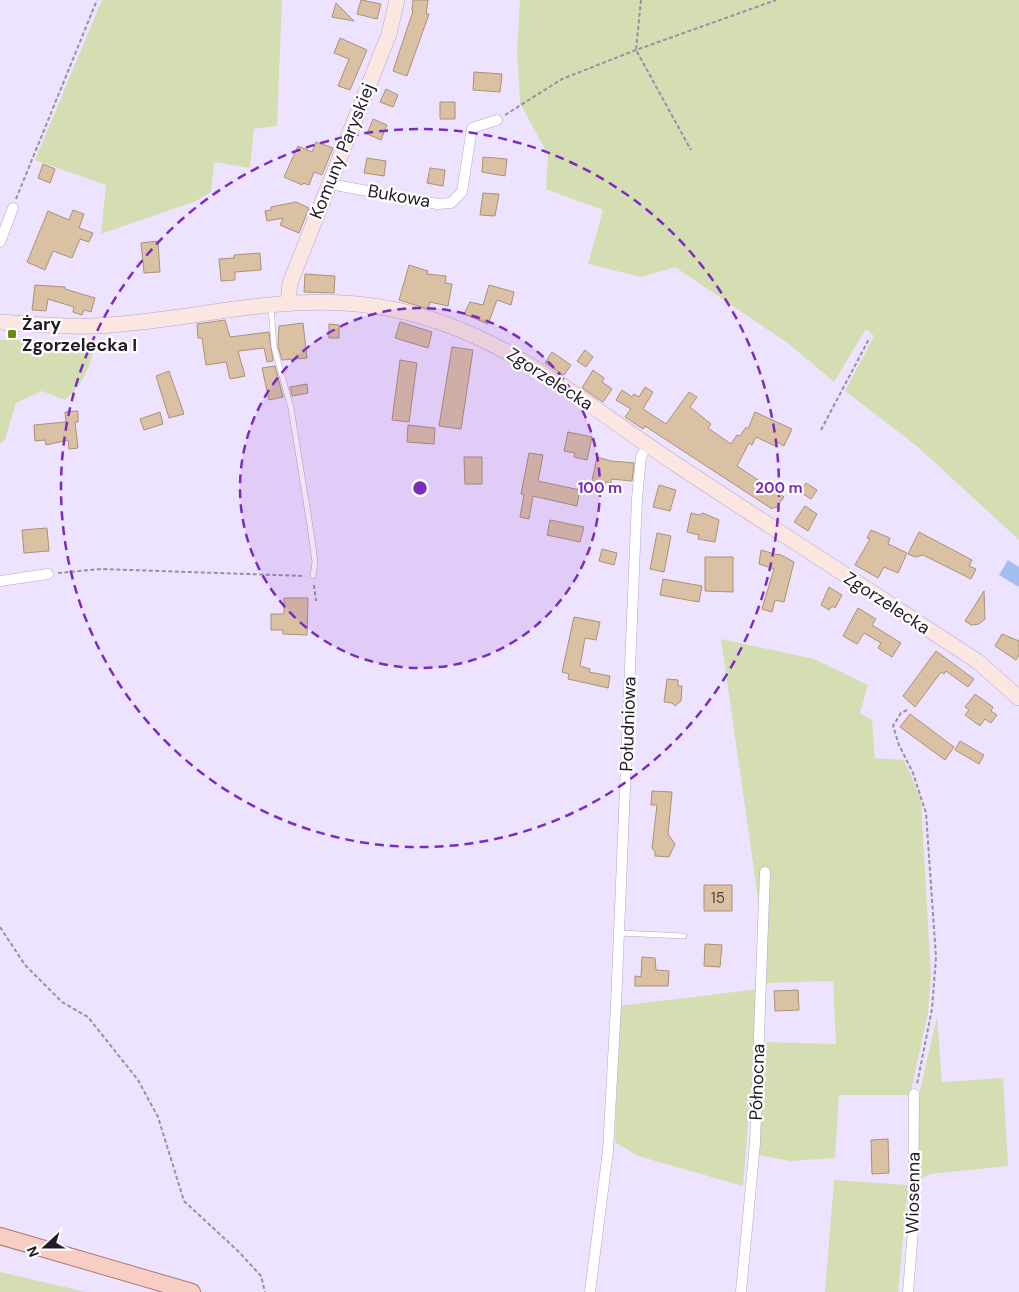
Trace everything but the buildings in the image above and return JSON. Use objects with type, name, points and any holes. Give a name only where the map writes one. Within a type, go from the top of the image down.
[{"type":"main road","points":[[0,1236],[192,1292]]},
{"type":"street","name":"Komuny Paryskiej","points":[[288,302],[290,283],[389,34],[397,0]]},
{"type":"street","name":"Bukowa","points":[[330,184],[436,204],[451,203],[462,192],[472,128],[497,120]]},
{"type":"street","points":[[0,242],[13,208]]},
{"type":"street","name":"Zgorzelecka","points":[[0,322],[92,326],[288,302],[357,304],[398,310],[440,322],[486,339],[574,393],[646,445],[977,661],[1019,698]]},
{"type":"street","name":"Południowa","points":[[590,1292],[608,1151],[616,1005],[637,498],[642,457],[646,445]]},
{"type":"street","points":[[0,581],[48,574]]},
{"type":"street","name":"Północna","points":[[741,1292],[755,1143],[765,872]]},
{"type":"street","name":"Wiosenna","points":[[908,1292],[913,1230],[914,1094]]},
{"type":"lane","points":[[271,304],[274,347],[291,408],[310,526],[315,562],[313,576]]},
{"type":"lane","points":[[619,933],[684,936]]},
{"type":"path","points":[[13,208],[98,0]]},
{"type":"path","points":[[640,0],[636,50],[691,150]]},
{"type":"path","points":[[497,120],[562,79],[636,50],[776,0]]},
{"type":"path","points":[[821,430],[869,339]]},
{"type":"path","points":[[48,574],[101,569],[313,576],[316,601]]},
{"type":"path","points":[[907,710],[901,713],[893,726],[899,746],[913,773],[926,812],[936,956],[932,1010],[914,1094]]},
{"type":"path","points":[[0,927],[24,966],[62,1002],[88,1018],[133,1073],[158,1117],[184,1201],[239,1252],[261,1276],[265,1292]]},
{"type":"green space","points":[[102,0],[282,0],[277,126],[254,129],[250,168],[214,162],[211,192],[196,201],[101,234],[106,185],[35,160]]},
{"type":"green space","points":[[520,0],[1019,0],[1019,540],[918,447],[845,391],[874,336],[866,329],[834,382],[789,344],[675,267],[641,277],[588,264],[603,210],[546,189],[548,155],[520,103],[517,50]]},
{"type":"green space","points":[[0,340],[95,340],[92,357],[86,373],[77,388],[65,400],[42,391],[16,403],[5,440],[0,443]]},
{"type":"green space","points":[[721,639],[814,659],[868,685],[860,713],[872,720],[875,758],[904,760],[921,799],[931,978],[928,1013],[910,1095],[839,1095],[835,1158],[791,1161],[758,1155],[766,1049],[763,1042],[836,1044],[833,981],[764,983],[767,961]]},
{"type":"green space","points":[[759,989],[743,1186],[638,1156],[615,1142],[619,1006]]},
{"type":"green space","points":[[937,1017],[942,1082],[1003,1078],[1008,1166],[930,1174],[919,1180],[918,1130],[920,1090]]},
{"type":"green space","points":[[834,1180],[908,1185],[898,1292],[825,1292]]},
{"type":"green space","points":[[0,1272],[86,1292],[0,1292]]},
{"type":"water","points":[[1008,560],[1019,567],[1019,587],[999,575]]},
{"type":"place","name":"Żary Zgorzelecka I","points":[[12,334]]}]
